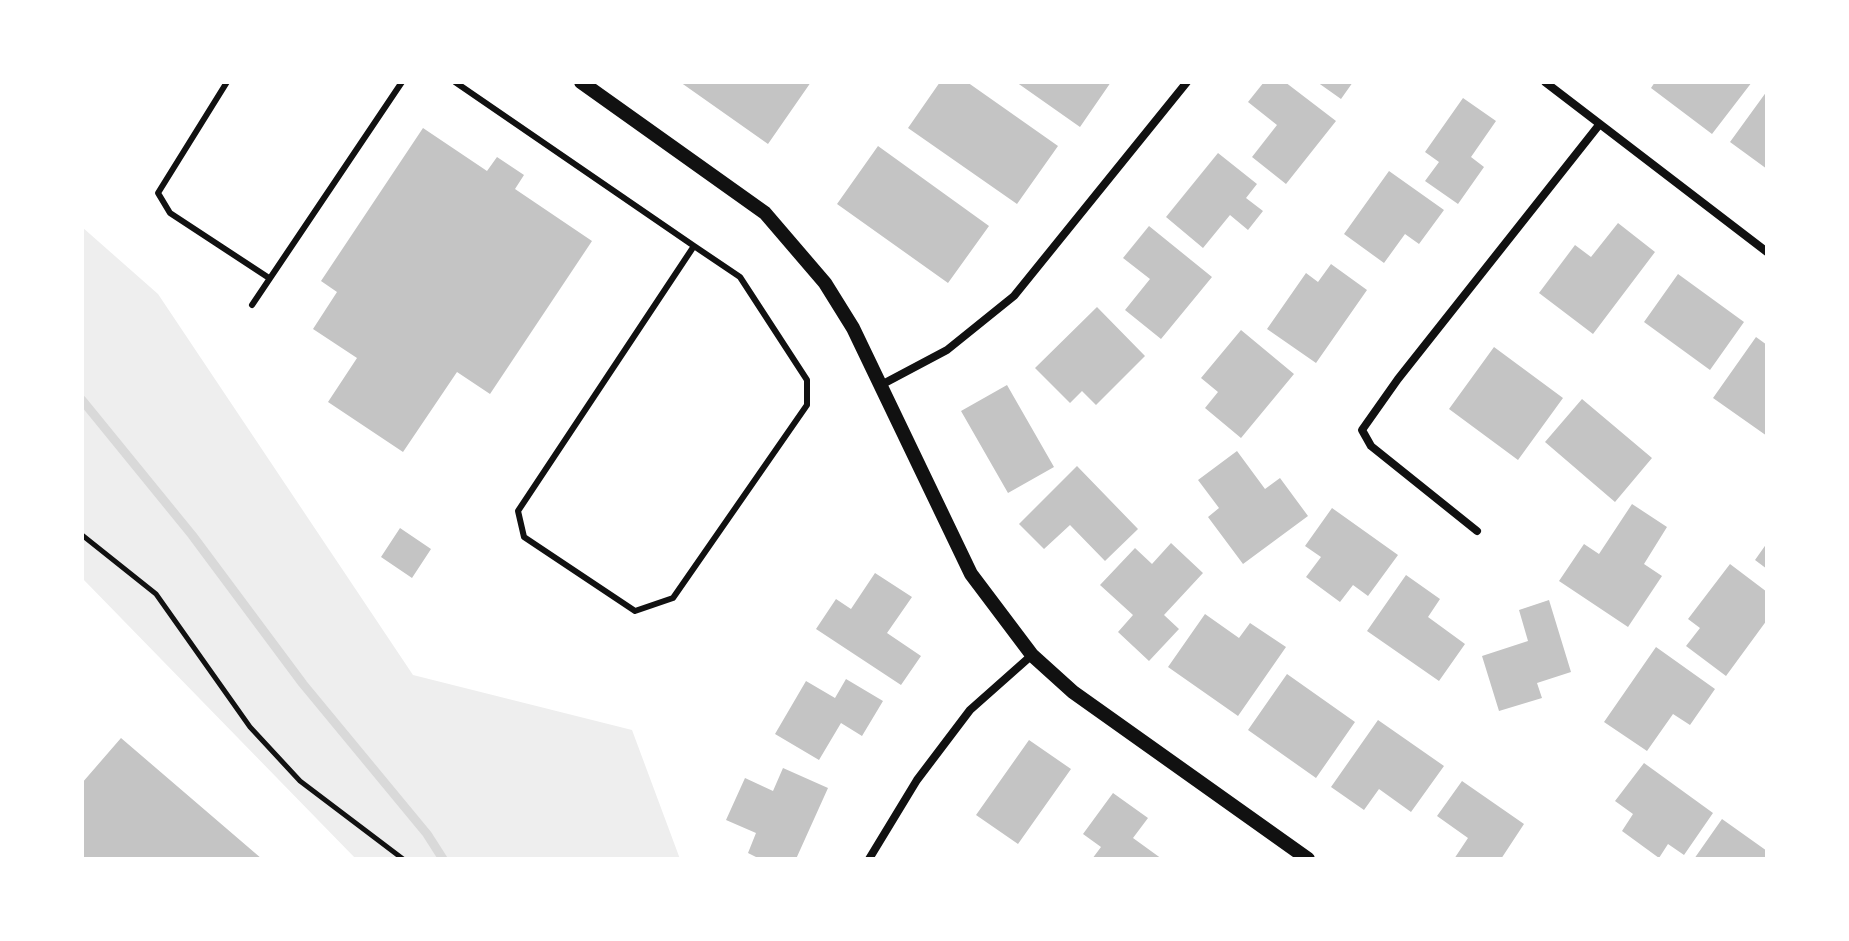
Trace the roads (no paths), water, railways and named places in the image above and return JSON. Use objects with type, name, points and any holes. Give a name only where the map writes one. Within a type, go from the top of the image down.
[{"type":"street","points":[[581,82],[765,213],[825,283],[853,328],[971,574],[1032,655],[1073,692],[1308,859]]},
{"type":"street","points":[[881,385],[947,350],[1014,296],[1187,82]]},
{"type":"street","points":[[1545,82],[1767,252]]},
{"type":"street","points":[[1477,531],[1371,446],[1362,430],[1398,379],[1599,125]]},
{"type":"street","points":[[869,859],[917,780],[970,710],[1032,655]]},
{"type":"lane","points":[[227,82],[158,193],[170,213],[269,278]]},
{"type":"lane","points":[[252,305],[402,82]]},
{"type":"lane","points":[[455,82],[740,277],[807,380],[807,405],[673,598],[635,611],[524,537],[518,511],[694,246]]},
{"type":"waterway","points":[[82,400],[192,535],[303,684],[427,834],[443,859]]}]
